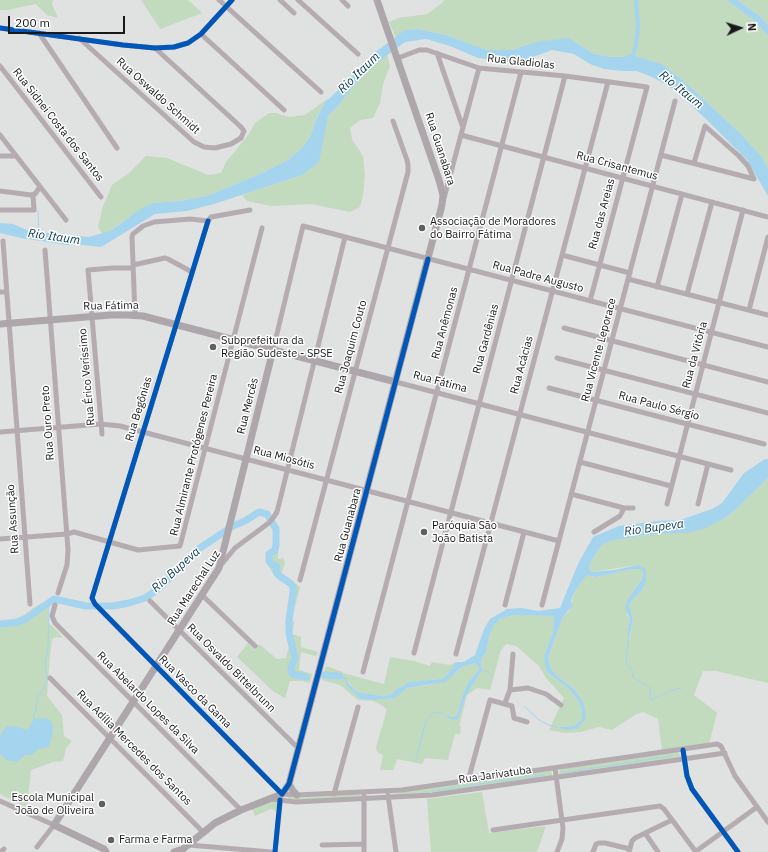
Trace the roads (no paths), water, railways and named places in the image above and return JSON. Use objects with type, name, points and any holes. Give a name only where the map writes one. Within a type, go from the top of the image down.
[{"type":"main road","name":"Rua Guanabara","points":[[281,797],[289,784],[299,749],[442,205],[443,195],[439,180],[377,0]]},
{"type":"main road","name":"Rua Fátima","points":[[0,324],[111,315],[135,315],[396,382]]},
{"type":"main road","name":"Rua Mercês","points":[[219,568],[273,350]]},
{"type":"main road","name":"Rua Marechal Luz","points":[[54,825],[219,568]]},
{"type":"main road","points":[[289,784],[297,796]]},
{"type":"main road","name":"Rua Jarivatuba","points":[[174,852],[185,849],[215,823],[267,798],[281,797]]},
{"type":"main road","points":[[54,825],[93,844],[103,851],[112,852]]},
{"type":"street","points":[[218,0],[321,92]]},
{"type":"street","points":[[0,28],[155,48],[184,44],[201,34],[232,0]]},
{"type":"street","points":[[280,0],[294,13]]},
{"type":"street","points":[[298,0],[358,54]]},
{"type":"street","points":[[342,0],[348,6]]},
{"type":"street","points":[[39,33],[117,148]]},
{"type":"street","points":[[201,34],[284,110]]},
{"type":"street","name":"Rua Oswaldo Schmidt","points":[[79,38],[198,144],[209,148],[223,147],[241,138],[244,131],[241,127],[155,48]]},
{"type":"street","name":"Rua Gladiolas","points":[[397,56],[422,50],[437,53],[479,68],[565,76],[647,87]]},
{"type":"street","points":[[437,53],[463,128]]},
{"type":"street","name":"Rua Sidnei Costa dos Santos","points":[[0,66],[101,197]]},
{"type":"street","points":[[442,205],[479,68]]},
{"type":"street","name":"Rua Anêmonas","points":[[363,672],[522,72]]},
{"type":"street","name":"Rua Gardênias","points":[[414,653],[565,76]]},
{"type":"street","name":"Rua Acácias","points":[[456,654],[608,82]]},
{"type":"street","name":"Rua das Areias","points":[[590,301],[647,87]]},
{"type":"street","name":"Rua Vicente Leporace","points":[[542,605],[675,101]]},
{"type":"street","name":"Rua Joaquim Couto","points":[[300,580],[408,172],[408,166],[393,121]]},
{"type":"street","points":[[661,155],[754,179],[748,166],[739,156],[704,126],[694,163]]},
{"type":"street","points":[[0,135],[66,220]]},
{"type":"street","name":"Rua Crisantemus","points":[[461,135],[768,217]]},
{"type":"street","points":[[0,156],[16,156]]},
{"type":"street","points":[[439,180],[449,180]]},
{"type":"street","points":[[0,191],[33,195],[40,187]]},
{"type":"street","points":[[658,287],[682,194]]},
{"type":"street","points":[[0,210],[34,210],[33,195]]},
{"type":"street","points":[[688,294],[712,202]]},
{"type":"street","points":[[135,315],[133,234],[143,226],[154,222],[190,219],[208,221],[211,217],[250,210]]},
{"type":"street","name":"Rua da Vitória","points":[[667,504],[744,210]]},
{"type":"street","name":"Rua Begônias","points":[[95,604],[93,601],[93,595],[208,221]]},
{"type":"street","name":"Rua Padre Augusto","points":[[303,226],[768,347]]},
{"type":"street","name":"Rua Mercês","points":[[273,350],[303,226]]},
{"type":"street","name":"Rua Almirante Protógenes Pereira","points":[[109,541],[138,550],[180,546],[262,228]]},
{"type":"street","name":"Rua Marechal Luz","points":[[219,568],[235,548],[272,520],[277,512],[345,237]]},
{"type":"street","points":[[749,310],[768,237]]},
{"type":"street","name":"Rua Assunção","points":[[2,241],[30,604]]},
{"type":"street","name":"Rua Ouro Preto","points":[[45,250],[68,558],[58,593]]},
{"type":"street","points":[[562,255],[630,273]]},
{"type":"street","points":[[133,267],[165,258],[192,272]]},
{"type":"street","name":"Rua Érico Veríssimo","points":[[102,434],[88,270],[133,267]]},
{"type":"street","points":[[628,279],[768,315]]},
{"type":"street","points":[[0,292],[6,292]]},
{"type":"street","points":[[564,328],[768,382]]},
{"type":"street","points":[[557,358],[768,414]]},
{"type":"street","name":"Rua Fátima","points":[[396,382],[731,470]]},
{"type":"street","name":"Rua Paulo Sérgio","points":[[550,388],[764,444]]},
{"type":"street","name":"Rua Miosótis","points":[[0,432],[101,424],[120,426],[206,447],[559,541]]},
{"type":"street","points":[[580,462],[671,486]]},
{"type":"street","points":[[698,504],[708,464]]},
{"type":"street","points":[[571,494],[624,508],[633,508]]},
{"type":"street","points":[[594,532],[620,516],[624,508]]},
{"type":"street","points":[[0,540],[78,532],[109,541]]},
{"type":"street","points":[[505,605],[524,532]]},
{"type":"street","points":[[202,595],[255,646]]},
{"type":"street","name":"Rua Osvaldo Bittelbrunn","points":[[150,601],[299,749]]},
{"type":"street","name":"Rua Vasco da Gama","points":[[95,604],[281,797]]},
{"type":"street","name":"Rua Abelardo Lopes da Silva","points":[[55,605],[52,616],[55,623],[241,810]]},
{"type":"street","points":[[505,704],[510,690],[513,654]]},
{"type":"street","name":"Rua Adília Mercedes dos Santos","points":[[50,678],[203,832]]},
{"type":"street","points":[[510,690],[524,688],[532,689],[546,694],[561,705]]},
{"type":"street","points":[[468,781],[490,700],[512,707],[514,718],[527,722]]},
{"type":"street","points":[[334,794],[358,707]]},
{"type":"street","name":"Rua Jarivatuba","points":[[281,797],[296,802],[364,799],[388,794],[468,781],[717,744],[721,746],[725,753],[446,794],[388,794],[364,792],[281,797]]},
{"type":"street","points":[[683,750],[687,776],[692,789],[738,852]]},
{"type":"street","points":[[725,753],[735,776],[768,822]]},
{"type":"street","points":[[555,768],[562,821],[562,835],[557,852]]},
{"type":"street","points":[[364,792],[364,852]]},
{"type":"street","points":[[388,794],[396,852]]},
{"type":"street","points":[[275,852],[281,797]]},
{"type":"street","points":[[0,801],[54,825],[37,847]]},
{"type":"street","points":[[493,830],[657,806],[663,807],[696,852],[757,807]]},
{"type":"street","points":[[593,852],[596,844],[599,842],[629,851],[633,839],[672,820]]},
{"type":"street","points":[[645,833],[658,852]]},
{"type":"street","points":[[322,845],[364,844]]},
{"type":"street","points":[[185,849],[271,852]]},
{"type":"water","points":[[727,0],[737,0],[760,16],[768,25],[768,36],[755,21]]},
{"type":"water","points":[[418,29],[446,35],[487,50],[512,50],[535,42],[569,38],[594,54],[624,57],[629,54],[662,64],[686,83],[740,133],[761,156],[768,169],[768,196],[747,160],[680,95],[667,85],[652,77],[637,71],[604,69],[590,64],[574,54],[552,50],[517,63],[478,58],[450,46],[426,39],[405,42],[366,71],[328,116],[319,162],[302,175],[214,204],[187,211],[155,214],[101,247],[68,245],[21,238],[0,233],[0,223],[13,224],[29,231],[89,237],[110,231],[142,208],[154,203],[179,201],[207,196],[260,174],[288,160],[302,148],[310,137],[315,122],[326,100],[341,95],[355,73],[374,53],[405,30]]},
{"type":"water","points":[[765,459],[768,459],[768,478],[733,512],[723,519],[705,528],[692,532],[645,535],[610,541],[602,545],[595,555],[589,569],[592,572],[615,570],[637,565],[646,570],[646,582],[643,589],[629,604],[633,620],[628,642],[630,620],[625,607],[628,599],[642,579],[643,572],[641,569],[632,569],[596,577],[587,575],[576,589],[571,601],[572,606],[563,617],[548,657],[551,669],[558,677],[574,689],[582,700],[586,711],[585,719],[578,728],[568,730],[557,727],[574,726],[582,719],[582,712],[578,700],[569,689],[547,672],[544,656],[553,632],[554,616],[509,616],[500,619],[494,625],[489,636],[486,653],[481,659],[482,670],[467,694],[459,716],[456,720],[450,719],[443,714],[452,717],[457,715],[463,694],[469,681],[479,670],[479,667],[475,663],[462,667],[445,682],[407,688],[395,698],[375,700],[360,699],[347,686],[345,680],[340,677],[334,678],[329,675],[342,675],[357,692],[383,696],[392,694],[398,688],[410,682],[440,679],[446,676],[456,662],[464,662],[475,655],[484,629],[490,619],[507,609],[522,608],[538,611],[560,608],[578,564],[593,537],[619,526],[657,521],[680,520],[712,509],[722,503],[744,473]]},
{"type":"water","points":[[47,718],[52,722],[53,732],[49,747],[38,749],[32,755],[25,755],[17,762],[7,760],[0,754],[0,737],[7,726],[28,730],[34,719]]},
{"type":"waterway","points":[[633,55],[636,45],[638,26],[636,0]]},
{"type":"waterway","name":"Rio Itaum","points":[[329,104],[354,79]]},
{"type":"waterway","points":[[38,211],[39,233]]},
{"type":"waterway","name":"Rio Bupeva","points":[[0,624],[19,622],[54,599],[86,606],[113,606],[145,598],[157,590],[200,548],[233,526],[245,521],[259,512],[267,514],[276,529],[275,550],[269,554],[269,561],[272,565],[277,567],[276,571],[278,575],[290,583]]},
{"type":"waterway","name":"Rio Bupeva","points":[[293,587],[289,620],[289,633],[295,659],[291,667],[292,674],[306,677]]},
{"type":"waterway","points":[[34,719],[33,716],[36,710],[37,696],[43,690],[47,679],[45,663],[48,648],[49,603]]},
{"type":"waterway","points":[[628,641],[626,661],[632,670],[633,677],[650,688],[650,699],[653,700],[673,690],[682,688]]},
{"type":"waterway","points":[[481,670],[492,675]]},
{"type":"waterway","name":"Rio Bupeva","points":[[324,675],[339,676]]},
{"type":"waterway","points":[[524,706],[539,720],[557,727]]},
{"type":"waterway","points":[[416,759],[425,724],[432,713],[443,713]]},
{"type":"waterway","points":[[562,773],[671,756]]},
{"type":"waterway","points":[[431,791],[545,775]]},
{"type":"place","name":"Associação de Moradores do Bairro Fátima","points":[[422,228]]},
{"type":"place","name":"Subprefeitura da Região Sudeste - SPSE","points":[[213,347]]},
{"type":"place","name":"Paróquia São João Batista","points":[[424,532]]},
{"type":"place","name":"Escola Municipal João de Oliveira","points":[[102,804]]},
{"type":"place","name":"Farma e Farma","points":[[111,840]]}]
